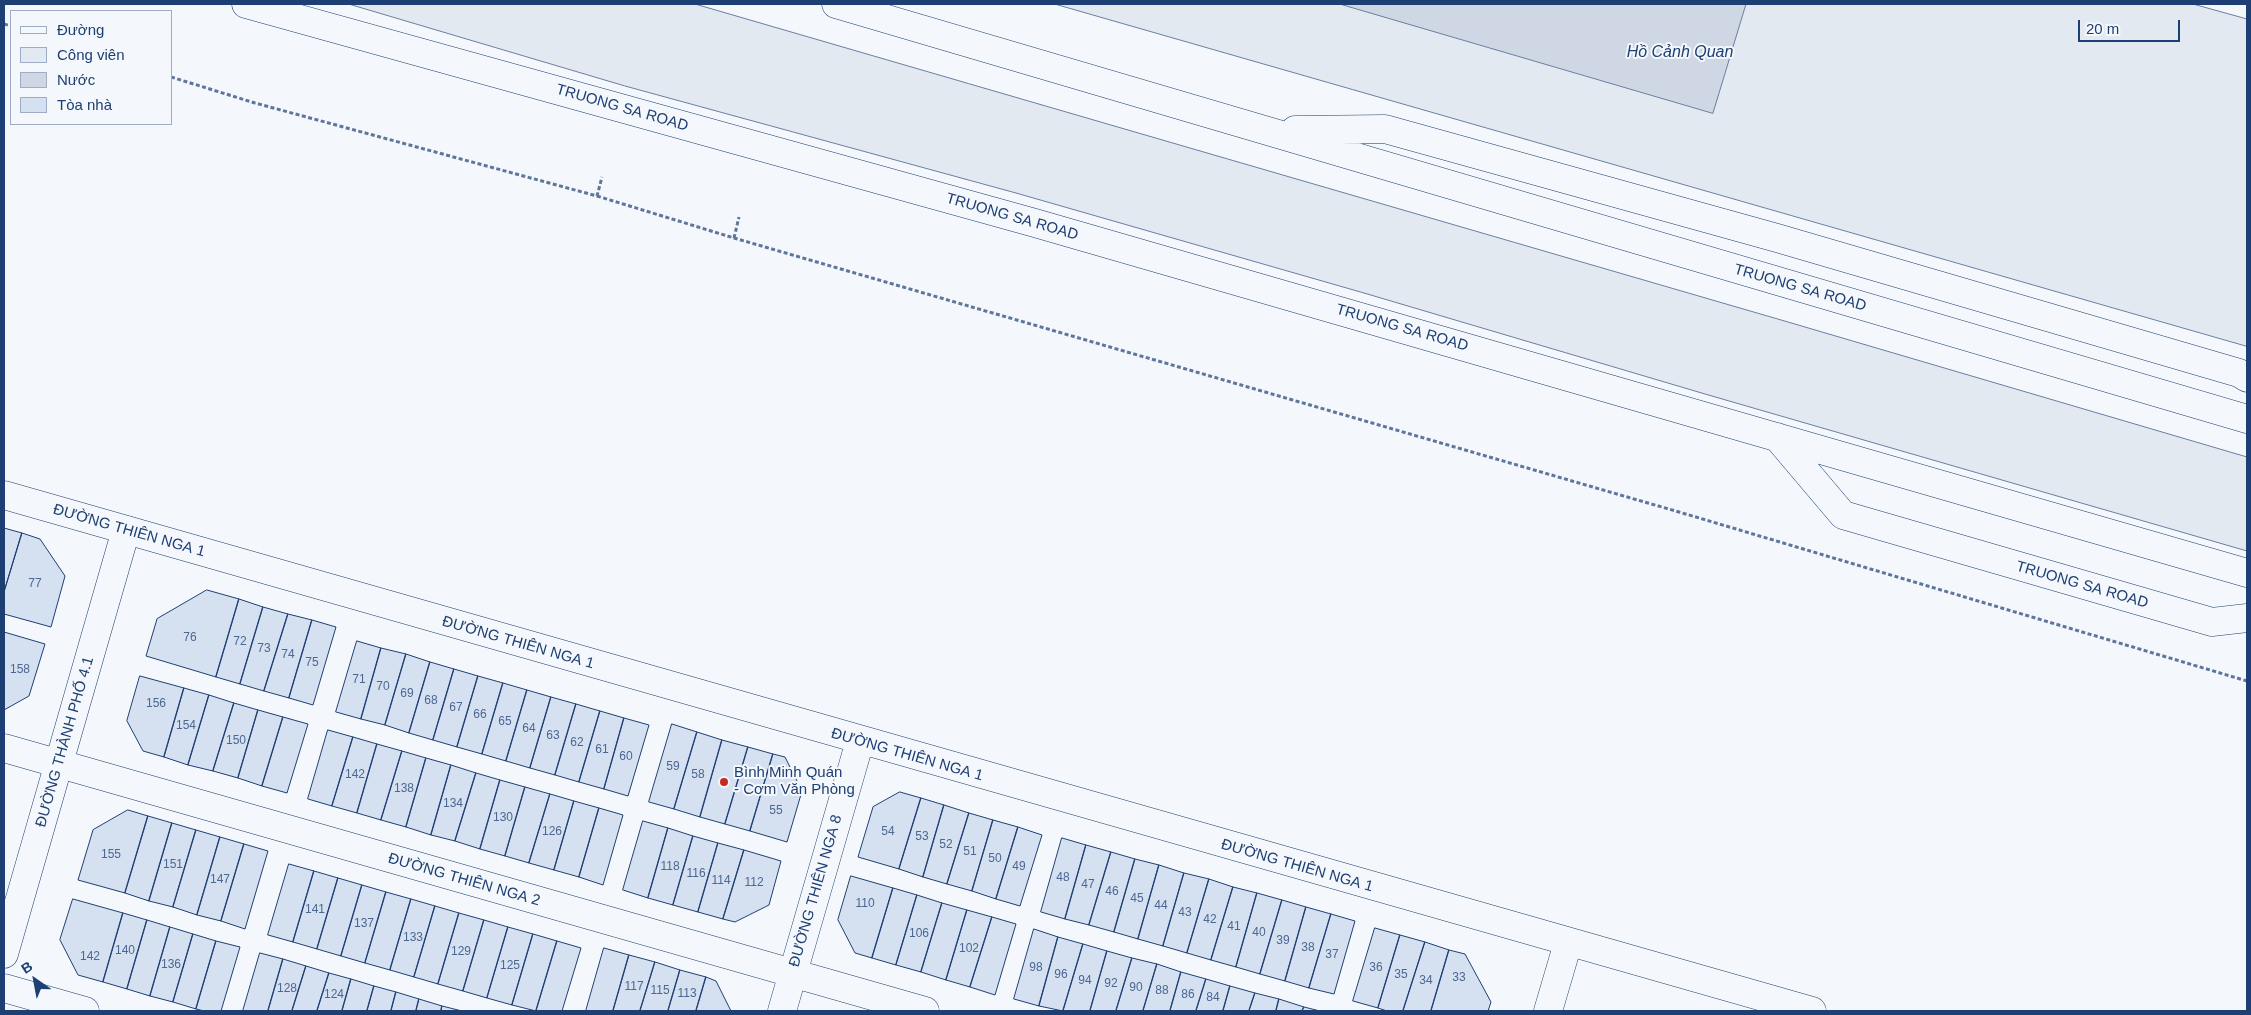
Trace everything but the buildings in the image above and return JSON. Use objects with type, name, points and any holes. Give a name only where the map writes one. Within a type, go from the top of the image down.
[{"type":"main road","name":"TRUONG SA ROAD","points":[[246,4],[1035,223],[2247,573]]},
{"type":"main road","name":"TRUONG SA ROAD","points":[[836,4],[2247,419]]},
{"type":"main road","name":"TRUONG SA ROAD","points":[[1266,131],[1385,129],[1777,238],[2239,373],[2247,378]]},
{"type":"main road","name":"TRUONG SA ROAD","points":[[1777,437],[1843,515],[2212,622],[2247,618]]},
{"type":"main road","name":"ĐƯỜNG THIÊN NGA 1","points":[[4,495],[860,741],[1812,1011]]},
{"type":"main road","name":"ĐƯỜNG THÀNH PHỐ 4.1","points":[[4,954],[126,530]]},
{"type":"main road","name":"ĐƯỜNG THIÊN NGA 8","points":[[782,1011],[860,741]]},
{"type":"main road","name":"ĐƯỜNG THIÊN NGA 2","points":[[4,748],[925,1011]]},
{"type":"main road","points":[[1548,1011],[1568,943]]},
{"type":"main road","points":[[4,988],[85,1011]]},
{"type":"path","points":[[172,77],[255,103],[597,196],[734,238],[1660,506],[2247,681]]},
{"type":"path","points":[[597,196],[602,177]]},
{"type":"path","points":[[734,238],[739,218]]},
{"type":"green space","points":[[349,4],[695,4],[2247,457],[2247,551],[1364,293],[1016,193],[625,86]]},
{"type":"green space","points":[[1055,4],[2193,4],[2247,19],[2247,346]]},
{"type":"water","name":"Hồ Cảnh Quan","points":[[1340,4],[1746,4],[1713,113]]},
{"type":"place","name":"Bình Minh Quán - Cơm Văn Phòng","points":[[724,782]]}]
